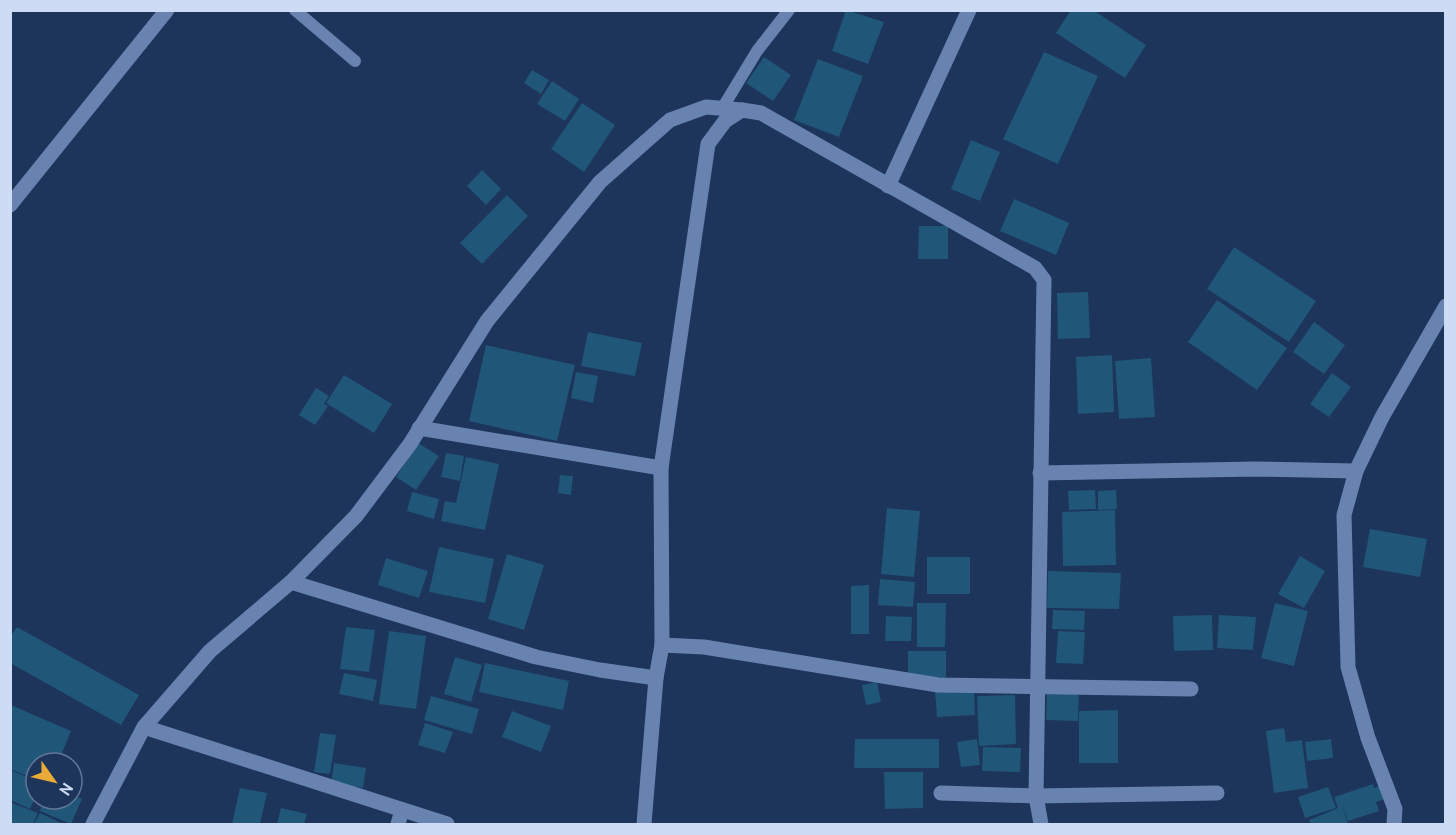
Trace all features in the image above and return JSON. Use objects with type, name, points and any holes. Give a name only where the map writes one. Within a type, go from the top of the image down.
[{"type":"street","points":[[10,205],[167,10]]},
{"type":"street","points":[[888,186],[969,10]]},
{"type":"street","points":[[93,825],[144,728],[210,651],[291,582],[356,516],[419,428],[487,321],[600,182],[670,120],[706,107],[723,107],[761,113],[1035,268],[1044,280],[1035,796],[1041,825]]},
{"type":"street","points":[[644,825],[656,678],[662,645],[661,468],[708,144],[725,121],[742,110]]},
{"type":"street","points":[[1394,825],[1395,809],[1368,738],[1348,667],[1344,515],[1356,471],[1382,417],[1446,306]]},
{"type":"street","points":[[419,428],[661,468]]},
{"type":"street","points":[[1040,473],[1255,469],[1356,471]]},
{"type":"street","points":[[291,582],[536,657],[656,678]]},
{"type":"street","points":[[662,645],[704,647],[938,685],[1191,689]]},
{"type":"street","points":[[144,728],[400,817],[447,825]]},
{"type":"street","points":[[941,792],[1035,796],[1217,793]]},
{"type":"lane","points":[[295,10],[355,61]]},
{"type":"lane","points":[[723,107],[758,51],[789,10]]},
{"type":"building","points":[[846,10],[884,22],[868,64],[832,51]]},
{"type":"building","points":[[1071,10],[1093,10],[1146,45],[1125,78],[1056,33]]},
{"type":"building","points":[[1044,52],[1098,76],[1058,164],[1003,139]]},
{"type":"building","points":[[764,57],[791,75],[773,101],[746,83]]},
{"type":"building","points":[[818,59],[863,76],[839,137],[794,120]]},
{"type":"building","points":[[532,70],[549,80],[541,94],[524,83]]},
{"type":"building","points":[[552,81],[579,99],[565,121],[537,104]]},
{"type":"building","points":[[582,103],[615,125],[584,172],[551,149]]},
{"type":"building","points":[[971,140],[1000,152],[980,201],[951,189]]},
{"type":"building","points":[[482,170],[501,189],[486,205],[467,186]]},
{"type":"building","points":[[507,195],[528,216],[482,264],[460,243]]},
{"type":"building","points":[[1014,199],[1069,223],[1056,255],[1000,231]]},
{"type":"building","points":[[919,226],[948,226],[948,259],[918,259]]},
{"type":"building","points":[[1234,247],[1316,301],[1289,342],[1207,289]]},
{"type":"building","points":[[1088,292],[1090,338],[1058,339],[1057,293]]},
{"type":"building","points":[[1217,300],[1287,348],[1257,390],[1188,342]]},
{"type":"building","points":[[1314,322],[1345,345],[1324,374],[1293,352]]},
{"type":"building","points":[[588,332],[642,343],[635,376],[581,366]]},
{"type":"building","points":[[486,345],[575,365],[557,441],[469,421]]},
{"type":"building","points":[[1112,355],[1114,412],[1078,414],[1076,357]]},
{"type":"building","points":[[1151,358],[1155,417],[1119,419],[1115,361]]},
{"type":"building","points":[[576,372],[598,376],[593,403],[571,398]]},
{"type":"building","points":[[1332,373],[1351,387],[1329,417],[1310,404]]},
{"type":"building","points":[[344,375],[392,404],[374,433],[326,403]]},
{"type":"building","points":[[316,388],[329,396],[324,404],[328,406],[315,425],[299,415]]},
{"type":"building","points":[[418,443],[439,456],[416,490],[396,477]]},
{"type":"building","points":[[446,453],[464,456],[460,481],[441,477]]},
{"type":"building","points":[[466,457],[499,464],[485,530],[441,521],[445,501],[456,503]]},
{"type":"building","points":[[560,475],[573,476],[571,495],[558,493]]},
{"type":"building","points":[[1095,490],[1096,509],[1069,510],[1068,491]]},
{"type":"building","points":[[1116,490],[1117,509],[1098,510],[1098,491]]},
{"type":"building","points":[[412,492],[439,499],[434,519],[407,511]]},
{"type":"building","points":[[887,508],[920,511],[914,577],[881,574]]},
{"type":"building","points":[[1115,510],[1116,565],[1063,566],[1062,512]]},
{"type":"building","points":[[1370,529],[1427,539],[1420,577],[1363,567]]},
{"type":"building","points":[[439,547],[494,559],[485,603],[429,592]]},
{"type":"building","points":[[507,554],[544,565],[524,630],[488,619]]},
{"type":"building","points":[[1300,556],[1325,571],[1304,608],[1278,594]]},
{"type":"building","points":[[927,557],[970,557],[970,594],[927,594]]},
{"type":"building","points":[[386,558],[428,571],[419,598],[378,585]]},
{"type":"building","points":[[1048,571],[1121,573],[1119,609],[1047,608]]},
{"type":"building","points":[[880,579],[915,582],[913,607],[878,605]]},
{"type":"building","points":[[869,585],[869,634],[851,634],[851,586]]},
{"type":"building","points":[[917,603],[946,603],[945,647],[917,647]]},
{"type":"building","points":[[1275,603],[1308,611],[1294,666],[1261,658]]},
{"type":"building","points":[[1053,610],[1085,611],[1084,630],[1052,629]]},
{"type":"building","points":[[1212,615],[1213,650],[1174,651],[1173,616]]},
{"type":"building","points":[[1219,615],[1256,617],[1253,650],[1217,648]]},
{"type":"building","points":[[886,616],[912,617],[911,641],[885,641]]},
{"type":"building","points":[[17,627],[139,695],[121,725],[10,663],[10,637]]},
{"type":"building","points":[[346,627],[375,630],[369,672],[340,669]]},
{"type":"building","points":[[389,631],[426,636],[416,709],[379,704]]},
{"type":"building","points":[[1058,631],[1085,632],[1083,664],[1056,663]]},
{"type":"building","points":[[908,651],[946,651],[946,678],[908,678]]},
{"type":"building","points":[[455,657],[482,665],[471,702],[444,694]]},
{"type":"building","points":[[485,663],[569,681],[563,710],[479,692]]},
{"type":"building","points":[[344,673],[377,680],[373,701],[339,694]]},
{"type":"building","points":[[877,682],[881,702],[866,705],[862,685]]},
{"type":"building","points":[[974,689],[975,715],[937,717],[935,691]]},
{"type":"building","points":[[1047,690],[1079,691],[1078,721],[1046,720]]},
{"type":"building","points":[[1015,695],[1016,744],[979,746],[977,696]]},
{"type":"building","points":[[431,696],[479,709],[472,734],[424,720]]},
{"type":"building","points":[[11,705],[71,731],[63,751],[24,751],[24,775],[10,769]]},
{"type":"building","points":[[1118,710],[1118,763],[1079,763],[1079,711]]},
{"type":"building","points":[[512,711],[551,726],[541,752],[502,737]]},
{"type":"building","points":[[425,723],[453,732],[445,753],[418,745]]},
{"type":"building","points":[[1284,728],[1286,742],[1302,740],[1308,788],[1274,793],[1266,731]]},
{"type":"building","points":[[320,733],[336,735],[330,774],[314,772]]},
{"type":"building","points":[[855,739],[939,739],[939,768],[854,768]]},
{"type":"building","points":[[977,739],[980,765],[961,767],[957,742]]},
{"type":"building","points":[[1331,739],[1333,758],[1307,761],[1305,742]]},
{"type":"building","points":[[983,747],[1021,748],[1020,772],[982,771]]},
{"type":"building","points":[[334,763],[366,768],[363,788],[331,783]]},
{"type":"building","points":[[10,770],[24,776],[24,806],[10,800]]},
{"type":"building","points":[[884,772],[923,772],[923,808],[885,809]]},
{"type":"building","points":[[1373,784],[1374,788],[1381,785],[1385,799],[1376,802],[1379,811],[1348,821],[1343,806],[1348,824],[1311,824],[1309,820],[1338,808],[1334,797]]},
{"type":"building","points":[[1328,787],[1336,808],[1305,818],[1298,797]]},
{"type":"building","points":[[240,788],[267,793],[260,824],[232,824]]},
{"type":"building","points":[[10,802],[24,808],[24,811],[38,813],[33,824],[10,824]]},
{"type":"building","points":[[281,808],[307,814],[304,824],[277,824]]},
{"type":"building","points":[[40,811],[77,811],[71,824]]},
{"type":"building","points":[[40,813],[63,824],[34,824]]}]
